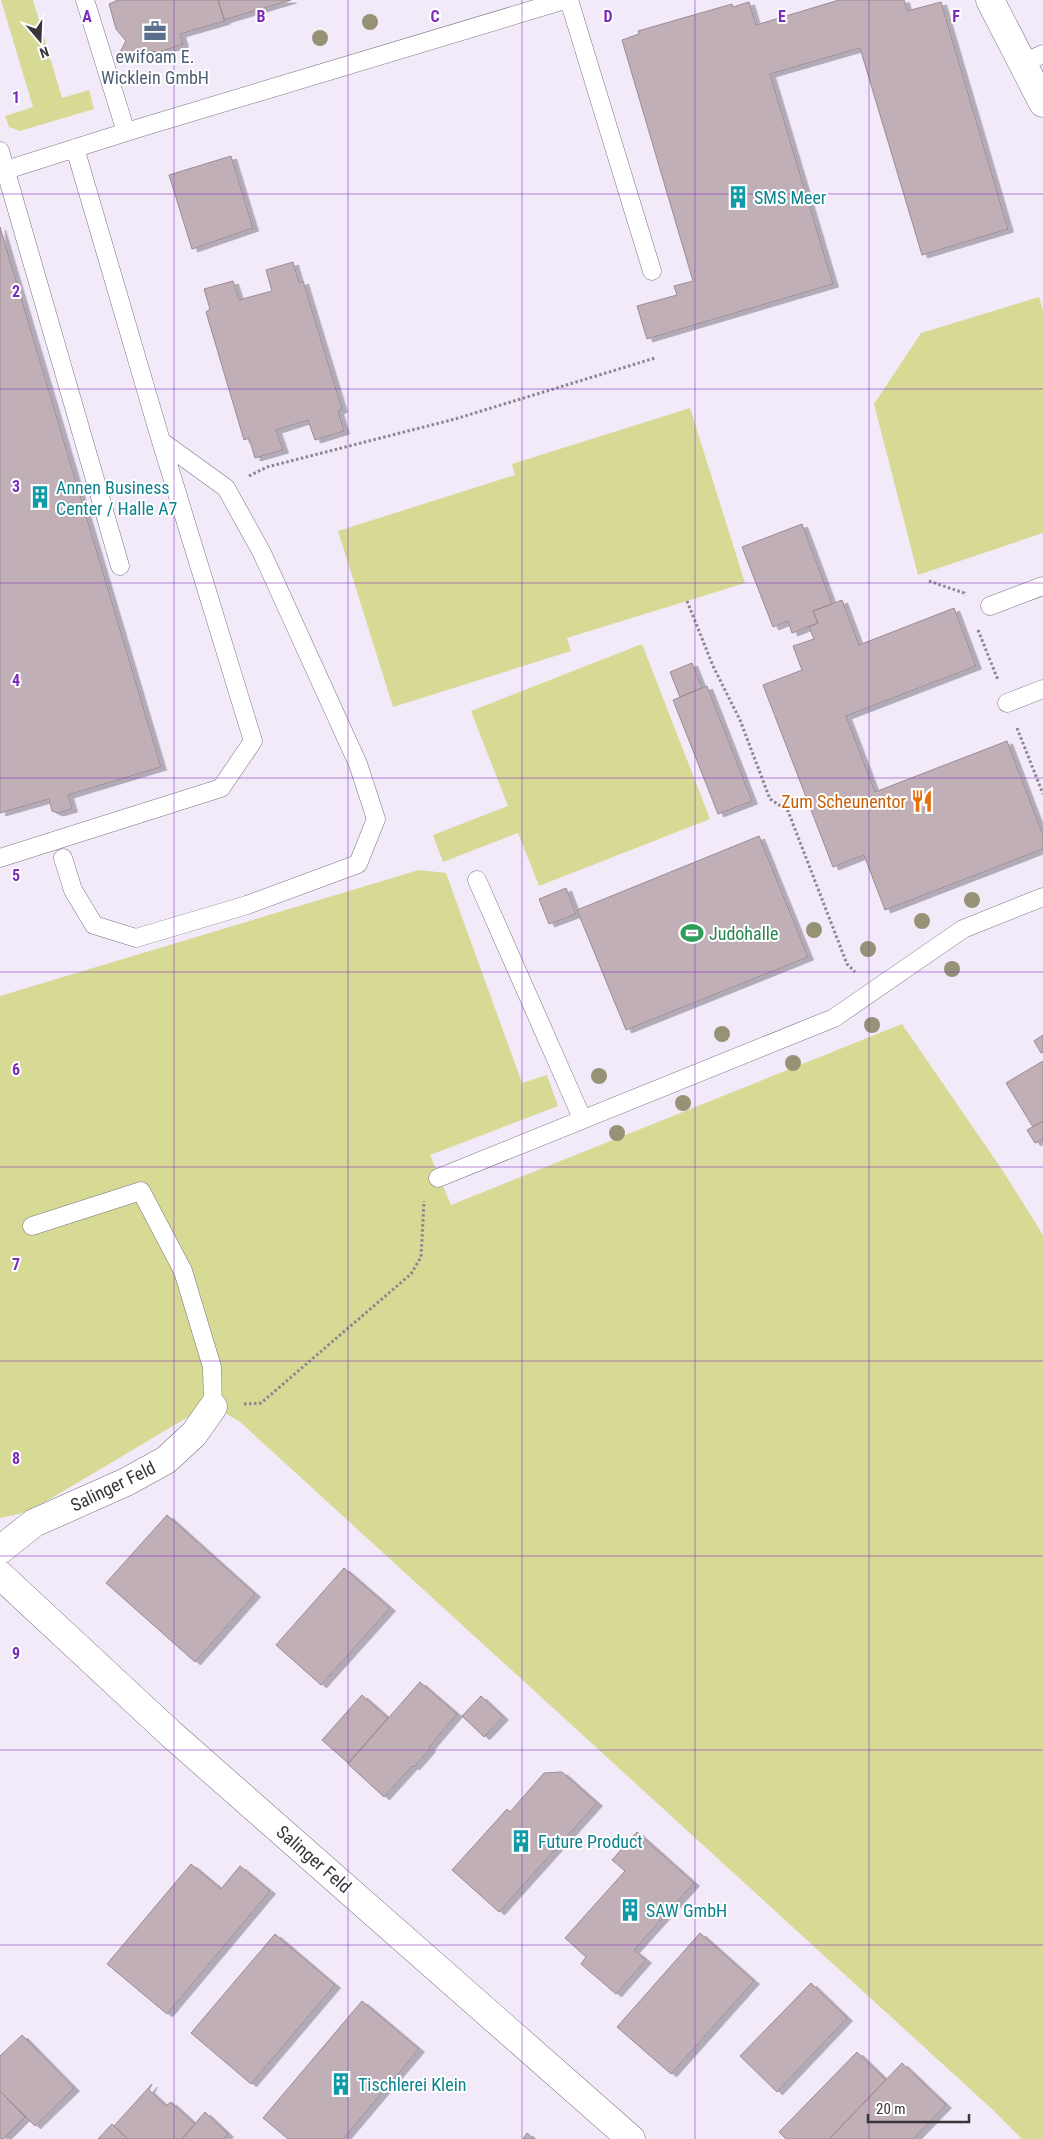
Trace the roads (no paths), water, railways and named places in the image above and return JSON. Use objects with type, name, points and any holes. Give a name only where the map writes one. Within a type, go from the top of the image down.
[{"type":"street","points":[[990,0],[1036,78]]},
{"type":"street","name":"Salinger Feld","points":[[0,1550],[34,1523],[126,1482],[166,1460],[194,1434],[213,1407]]},
{"type":"street","name":"Salinger Feld","points":[[0,1575],[171,1734],[631,2139]]},
{"type":"lane","points":[[85,0],[126,132]]},
{"type":"lane","points":[[3,172],[126,132],[565,0]]},
{"type":"lane","points":[[570,0],[652,271]]},
{"type":"lane","points":[[0,858],[221,788],[253,741],[161,441],[75,148]]},
{"type":"lane","points":[[0,151],[3,172],[120,566]]},
{"type":"lane","points":[[63,858],[73,890],[94,925],[136,938],[247,906],[358,864],[376,819],[358,764],[262,553],[226,488],[161,441]]},
{"type":"lane","points":[[990,606],[1043,586]]},
{"type":"lane","points":[[1007,703],[1043,689]]},
{"type":"lane","points":[[477,880],[582,1118]]},
{"type":"lane","points":[[438,1178],[582,1118],[834,1018],[964,929],[1043,897]]},
{"type":"lane","points":[[32,1226],[141,1191],[183,1271],[212,1367],[213,1407]]},
{"type":"place","name":"ewifoam E. Wicklein GmbH","points":[[155,31]]},
{"type":"place","name":"SMS Meer","points":[[738,197]]},
{"type":"place","name":"Annen Business Center / Halle A7","points":[[40,497]]},
{"type":"place","name":"Zum Scheunentor","points":[[922,801]]},
{"type":"place","name":"Judohalle","points":[[692,933]]},
{"type":"place","name":"Future Product","points":[[521,1841]]},
{"type":"place","name":"SAW GmbH","points":[[630,1910]]},
{"type":"place","name":"Tischlerei Klein","points":[[341,2084]]}]
